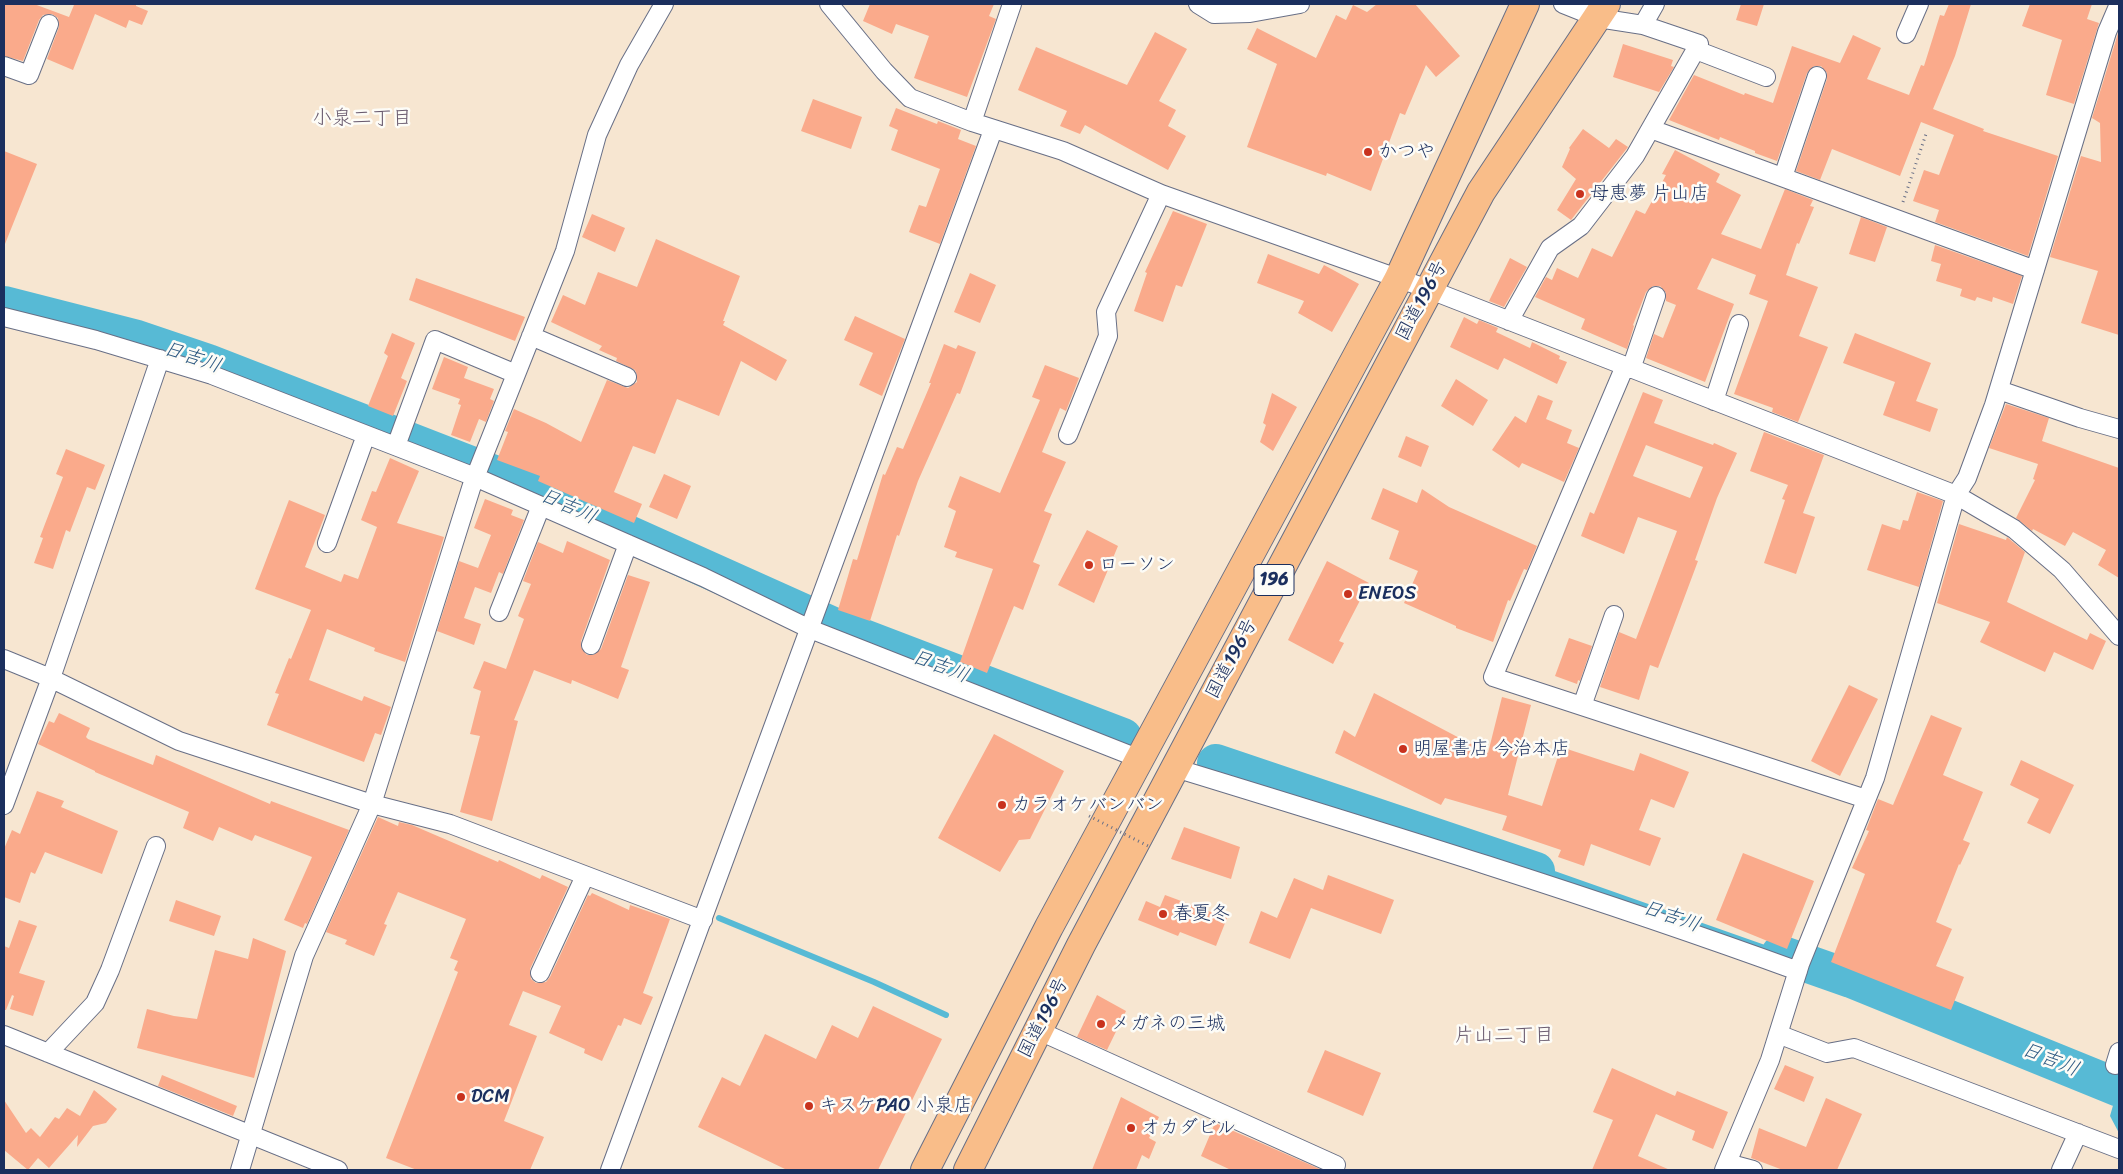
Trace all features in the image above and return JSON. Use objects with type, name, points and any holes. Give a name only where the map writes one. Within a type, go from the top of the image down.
[{"type":"highway","name":"国道196号","points":[[925,1170],[1049,927],[1398,280],[1525,4]]},
{"type":"highway","name":"国道196号","points":[[968,1170],[1037,1030],[1481,192],[1602,11]]},
{"type":"street","points":[[240,1170],[304,956],[372,804],[475,477],[565,251],[597,134],[629,64],[664,4]]},
{"type":"street","points":[[829,4],[884,71],[910,98],[993,130],[1063,151],[1161,194],[1428,290],[1956,494],[2014,529],[2062,570],[2119,636]]},
{"type":"street","points":[[972,122],[1012,4]]},
{"type":"street","points":[[1198,4],[1214,14],[1250,13],[1300,4]]},
{"type":"street","points":[[1509,321],[1550,248],[1581,226],[1635,156],[1699,44],[1602,11],[1563,4]]},
{"type":"street","points":[[1643,25],[1655,4]]},
{"type":"street","points":[[1906,34],[1919,4]]},
{"type":"street","points":[[1752,1170],[1726,1166],[1770,1060],[1801,962],[1875,778],[1956,494],[1967,478],[1999,390],[2107,32],[2119,4]]},
{"type":"street","points":[[4,66],[28,75],[50,24]]},
{"type":"street","points":[[1696,50],[1766,77]]},
{"type":"street","points":[[1783,177],[1817,76]]},
{"type":"street","points":[[1651,129],[2035,270]]},
{"type":"street","points":[[610,1170],[993,130]]},
{"type":"street","points":[[1068,435],[1108,336],[1106,312],[1161,194]]},
{"type":"street","points":[[1656,296],[1628,367],[1493,677],[1866,799]]},
{"type":"street","points":[[4,317],[96,340],[212,375],[396,446],[475,477],[703,577],[810,629],[1140,759]]},
{"type":"street","points":[[1714,401],[1739,324]]},
{"type":"street","points":[[531,336],[627,378]]},
{"type":"street","points":[[396,446],[435,340],[516,374]]},
{"type":"street","points":[[4,805],[51,678],[160,359]]},
{"type":"street","points":[[1999,390],[2080,418],[2119,429]]},
{"type":"street","points":[[327,543],[366,435]]},
{"type":"street","points":[[500,612],[540,506]]},
{"type":"street","points":[[591,645],[628,544]]},
{"type":"street","points":[[1582,706],[1614,615]]},
{"type":"street","points":[[4,659],[51,678],[179,741],[372,804],[450,824],[703,920]]},
{"type":"street","points":[[1175,768],[1474,860],[1700,935],[1801,962]]},
{"type":"street","points":[[48,1053],[95,1003],[110,970],[156,846]]},
{"type":"street","points":[[540,973],[585,876]]},
{"type":"street","points":[[1037,1030],[1340,1169]]},
{"type":"street","points":[[1778,1034],[1827,1054],[1854,1048],[2119,1149]]},
{"type":"street","points":[[4,1035],[338,1170]]},
{"type":"street","points":[[2061,1170],[2078,1133]]},
{"type":"path","points":[[1897,219],[1926,134]]},
{"type":"path","points":[[1089,816],[1150,846]]},
{"type":"water","points":[[1242,761],[1357,796],[1475,843],[1765,945],[2047,1058],[2119,1083],[2119,1133],[2110,1116],[2116,1095],[1825,978],[1779,957],[1487,854],[1239,770]]},
{"type":"building","points":[[4,4],[34,4],[69,17],[74,5],[70,4],[136,4],[136,6],[148,11],[142,25],[129,20],[126,28],[95,14],[73,70],[47,59],[59,27],[58,18],[52,14],[43,15],[39,20],[23,61],[4,56]]},
{"type":"building","points":[[870,4],[994,4],[989,16],[996,19],[967,97],[914,78],[929,36],[896,24],[892,34],[863,21]]},
{"type":"building","points":[[1377,4],[1415,4],[1460,56],[1436,77],[1426,65],[1405,115],[1400,113],[1371,191],[1327,173],[1326,176],[1247,147],[1277,64],[1247,49],[1257,28],[1316,58],[1336,15],[1346,20],[1353,5],[1367,12]]},
{"type":"building","points":[[1741,4],[1764,4],[1757,26],[1736,20]]},
{"type":"building","points":[[1949,4],[1971,4],[1955,56],[1933,109],[1984,129],[1983,131],[2058,156],[2028,256],[1935,222],[1939,210],[1913,201],[1924,170],[1939,175],[1954,135],[1921,122],[1900,176],[1832,149],[1820,180],[1796,171],[1827,79],[1827,73],[1821,66],[1814,66],[1807,73],[1777,161],[1720,137],[1719,140],[1669,120],[1694,75],[1744,95],[1745,93],[1773,103],[1792,46],[1840,63],[1853,35],[1881,48],[1867,79],[1909,95],[1921,65],[1924,66],[1940,15],[1944,16]]},
{"type":"building","points":[[2030,4],[2092,4],[2087,19],[2099,23],[2074,104],[2046,95],[2062,40],[2022,26]]},
{"type":"building","points":[[2119,30],[2119,335],[2081,323],[2098,271],[2050,257],[2081,156],[2101,162],[2100,123],[2092,118]]},
{"type":"building","points":[[1155,32],[1187,49],[1159,101],[1176,110],[1168,126],[1186,136],[1168,170],[1085,125],[1080,134],[1060,126],[1067,111],[1018,90],[1036,47],[1127,85]]},
{"type":"building","points":[[1623,44],[1673,60],[1671,66],[1674,67],[1659,92],[1613,77]]},
{"type":"building","points":[[813,99],[862,117],[851,149],[801,131]]},
{"type":"building","points":[[896,108],[937,124],[938,121],[961,130],[958,139],[976,146],[940,244],[909,232],[919,205],[926,207],[940,169],[891,150],[898,130],[889,126]]},
{"type":"building","points":[[1583,129],[1609,148],[1616,139],[1628,147],[1571,220],[1557,210],[1576,179],[1562,167],[1569,148]]},
{"type":"building","points":[[1675,150],[1720,174],[1716,182],[1741,195],[1721,234],[1761,249],[1785,189],[1813,200],[1810,206],[1814,207],[1799,244],[1797,243],[1786,275],[1818,287],[1799,336],[1828,347],[1798,422],[1772,412],[1773,408],[1734,394],[1768,301],[1749,294],[1756,275],[1712,258],[1697,289],[1734,304],[1705,382],[1646,358],[1654,334],[1663,338],[1676,305],[1666,301],[1666,293],[1660,286],[1653,286],[1646,292],[1633,325],[1627,349],[1581,329],[1585,319],[1535,297],[1546,277],[1552,280],[1557,268],[1578,278],[1592,248],[1612,257],[1636,210],[1645,214],[1666,175],[1662,174]]},
{"type":"building","points":[[4,151],[37,164],[5,244],[4,244]]},
{"type":"building","points":[[1173,211],[1207,224],[1182,287],[1176,285],[1163,322],[1134,311],[1147,273],[1145,272]]},
{"type":"building","points":[[592,214],[625,228],[615,252],[582,237]]},
{"type":"building","points":[[1861,217],[1887,227],[1875,262],[1849,254]]},
{"type":"building","points":[[656,239],[740,276],[723,325],[787,360],[776,381],[741,361],[719,416],[677,399],[655,454],[633,446],[614,492],[642,504],[634,523],[538,481],[540,476],[497,460],[508,432],[505,431],[514,409],[546,423],[581,442],[607,380],[628,388],[637,382],[635,370],[616,361],[617,358],[599,350],[602,346],[551,322],[563,295],[585,305],[598,272],[637,287]]},
{"type":"building","points":[[1935,245],[2022,276],[2013,304],[1993,297],[1992,302],[1977,297],[1975,301],[1960,296],[1962,289],[1936,281],[1941,264],[1931,261]]},
{"type":"building","points":[[1268,254],[1319,274],[1324,265],[1359,284],[1332,332],[1298,313],[1304,301],[1257,283]]},
{"type":"building","points":[[1510,258],[1527,267],[1504,307],[1489,301]]},
{"type":"building","points":[[970,273],[996,285],[980,323],[954,312]]},
{"type":"building","points":[[416,278],[525,317],[515,341],[409,300]]},
{"type":"building","points":[[855,316],[905,339],[882,396],[859,385],[873,353],[844,340]]},
{"type":"building","points":[[1464,317],[1477,324],[1479,320],[1498,328],[1496,332],[1530,348],[1532,342],[1560,356],[1559,359],[1567,362],[1557,384],[1504,358],[1498,370],[1450,347]]},
{"type":"building","points":[[392,333],[415,343],[401,378],[407,381],[393,416],[368,406],[388,356],[384,353]]},
{"type":"building","points":[[1855,333],[1931,363],[1916,401],[1938,409],[1930,432],[1883,415],[1895,382],[1843,363]]},
{"type":"building","points":[[944,344],[956,349],[958,345],[976,352],[960,394],[957,393],[918,481],[899,536],[897,535],[870,621],[838,610],[853,559],[857,560],[883,474],[885,475],[897,447],[903,449],[931,383],[929,383]]},
{"type":"building","points":[[444,357],[468,367],[464,378],[494,389],[490,399],[494,401],[486,422],[479,419],[470,442],[451,435],[461,405],[458,404],[460,399],[432,389]]},
{"type":"building","points":[[1045,365],[1079,378],[1066,411],[1060,408],[1042,452],[1066,462],[1044,511],[1052,514],[1033,562],[1040,565],[1023,610],[1014,606],[987,673],[960,662],[993,569],[955,557],[957,552],[944,547],[956,511],[948,507],[960,476],[1000,493],[1040,400],[1032,397]]},
{"type":"building","points":[[1456,379],[1488,400],[1473,426],[1441,406]]},
{"type":"building","points":[[1643,392],[1663,400],[1654,423],[1713,445],[1714,443],[1737,453],[1717,498],[1695,560],[1698,561],[1658,668],[1650,665],[1639,700],[1600,687],[1619,632],[1636,639],[1677,531],[1638,517],[1624,554],[1581,536],[1590,512],[1594,514]],"holes":[[[1646,445],[1703,467],[1690,498],[1633,476]]]},
{"type":"building","points":[[1272,393],[1297,407],[1273,451],[1260,442],[1266,425],[1263,423]]},
{"type":"building","points":[[1538,395],[1553,401],[1546,419],[1572,430],[1567,443],[1579,448],[1564,482],[1522,463],[1519,468],[1492,450],[1515,416],[1526,423]]},
{"type":"building","points":[[2006,404],[2049,418],[2042,441],[2119,468],[2119,578],[2098,565],[2106,550],[2073,532],[2065,546],[2033,529],[2032,531],[2016,518],[2035,480],[2033,479],[2038,464],[1989,448]]},
{"type":"building","points":[[1764,432],[1824,455],[1803,513],[1815,517],[1796,574],[1764,563],[1785,500],[1782,499],[1788,485],[1750,471]]},
{"type":"building","points":[[1406,436],[1429,446],[1421,467],[1398,457]]},
{"type":"building","points":[[66,449],[105,465],[95,490],[87,487],[70,532],[66,530],[53,569],[34,563],[43,538],[40,537],[63,477],[56,474]]},
{"type":"building","points":[[390,458],[419,471],[397,523],[444,537],[405,662],[374,651],[375,648],[327,629],[309,680],[362,701],[364,696],[391,707],[381,735],[375,733],[364,762],[267,725],[279,694],[275,693],[311,610],[255,589],[289,500],[325,515],[305,567],[341,582],[344,574],[358,579],[377,527],[361,520],[372,491],[376,492]]},
{"type":"building","points":[[664,474],[691,486],[677,519],[649,507]]},
{"type":"building","points":[[1383,488],[1417,503],[1422,489],[1449,507],[1537,546],[1527,570],[1524,569],[1510,601],[1508,600],[1493,642],[1456,628],[1456,626],[1404,603],[1418,571],[1389,559],[1399,531],[1371,519]]},
{"type":"building","points":[[1917,492],[1943,501],[1919,587],[1867,570],[1882,524],[1900,530],[1903,520],[1908,521]]},
{"type":"building","points":[[485,499],[513,510],[511,515],[524,520],[503,574],[499,572],[491,593],[475,587],[464,618],[481,624],[474,645],[437,631],[459,561],[478,568],[491,535],[474,528]]},
{"type":"building","points":[[1959,524],[2006,540],[2007,537],[2025,552],[2007,602],[2087,640],[2090,633],[2106,641],[2093,670],[2054,652],[2045,672],[1980,642],[1990,622],[1937,603]]},
{"type":"building","name":"ローソン","points":[[1087,530],[1118,546],[1094,603],[1058,585]]},
{"type":"building","points":[[567,541],[610,560],[581,641],[581,647],[587,655],[593,655],[601,649],[628,575],[650,582],[621,667],[629,670],[618,699],[572,680],[571,684],[534,670],[514,720],[518,721],[492,821],[460,812],[480,736],[470,734],[481,691],[473,688],[484,661],[506,669],[524,619],[518,616],[531,584],[523,581],[538,542],[563,553]]},
{"type":"building","points":[[1327,561],[1369,583],[1339,641],[1344,643],[1333,664],[1288,640]]},
{"type":"building","points":[[1569,638],[1592,646],[1580,681],[1578,680],[1577,684],[1555,676]]},
{"type":"building","points":[[1849,685],[1878,699],[1840,776],[1811,761]]},
{"type":"building","points":[[1374,693],[1488,753],[1502,697],[1531,705],[1508,795],[1542,806],[1561,747],[1634,771],[1640,753],[1689,772],[1674,808],[1651,799],[1639,830],[1661,838],[1650,866],[1591,844],[1584,866],[1558,857],[1561,850],[1502,830],[1507,816],[1445,798],[1441,805],[1335,753],[1344,730],[1355,737]]},
{"type":"building","points":[[59,713],[90,728],[86,737],[88,739],[153,765],[156,755],[270,804],[271,801],[349,830],[307,924],[305,923],[303,928],[284,920],[312,857],[255,835],[252,841],[219,827],[213,841],[183,828],[189,812],[95,772],[38,744],[49,721],[54,723]]},
{"type":"building","points":[[1931,715],[1962,728],[1943,775],[1983,792],[1963,840],[1970,843],[1959,864],[1936,922],[1952,929],[1936,966],[1964,977],[1951,1010],[1831,962],[1865,874],[1852,868],[1869,831],[1866,830],[1878,799],[1893,805]]},
{"type":"building","name":"カラオケバンバン","points":[[994,734],[1064,771],[1030,839],[1019,840],[1000,872],[938,838]]},
{"type":"building","points":[[2021,760],[2074,785],[2050,834],[2027,823],[2039,799],[2010,785]]},
{"type":"building","points":[[37,791],[64,801],[61,807],[118,831],[102,874],[45,852],[35,874],[31,872],[20,903],[4,897],[4,849],[12,830],[20,834]]},
{"type":"building","points":[[378,817],[398,826],[399,822],[412,825],[498,862],[499,860],[540,879],[542,875],[568,887],[530,969],[531,979],[536,983],[546,982],[550,977],[588,895],[590,896],[592,893],[629,910],[630,905],[670,919],[643,993],[653,997],[641,1025],[624,1018],[621,1026],[618,1025],[602,1061],[584,1053],[585,1049],[549,1033],[561,1006],[523,991],[509,1025],[537,1036],[504,1121],[544,1137],[530,1170],[417,1170],[386,1158],[458,972],[454,970],[458,961],[450,958],[466,919],[398,892],[384,924],[387,925],[374,956],[345,944],[347,940],[326,932]]},
{"type":"building","points":[[1184,827],[1240,847],[1231,879],[1171,859]]},
{"type":"building","points":[[1743,853],[1814,881],[1787,949],[1716,920]]},
{"type":"building","points":[[1328,875],[1394,900],[1381,934],[1311,908],[1290,959],[1249,943],[1261,911],[1277,918],[1294,878],[1323,890]]},
{"type":"building","points":[[1165,895],[1227,918],[1216,946],[1180,932],[1178,936],[1138,920],[1146,901],[1160,907]]},
{"type":"building","points":[[176,900],[221,916],[214,936],[169,921]]},
{"type":"building","points":[[19,920],[37,926],[19,973],[45,981],[33,1016],[10,1009],[14,996],[12,995],[6,1010],[4,1010],[4,946],[9,948]]},
{"type":"building","points":[[253,938],[286,951],[254,1078],[137,1048],[147,1009],[174,1016],[197,1019],[215,950],[248,959]]},
{"type":"building","name":"メガネの三城","points":[[1097,995],[1126,1011],[1107,1050],[1077,1037]]},
{"type":"building","name":"キスケPAO 小泉店","points":[[873,1006],[942,1039],[878,1170],[787,1170],[698,1127],[722,1077],[740,1086],[765,1034],[816,1059],[832,1025],[858,1038]]},
{"type":"building","points":[[1325,1050],[1381,1073],[1363,1116],[1307,1092]]},
{"type":"building","points":[[1785,1065],[1814,1077],[1804,1102],[1774,1089]]},
{"type":"building","points":[[1612,1068],[1675,1096],[1677,1091],[1728,1112],[1713,1149],[1692,1140],[1695,1131],[1656,1114],[1638,1156],[1670,1170],[1592,1170],[1613,1120],[1593,1112]]},
{"type":"building","points":[[162,1075],[237,1106],[233,1116],[158,1086]]},
{"type":"building","points":[[94,1090],[117,1109],[106,1123],[93,1126],[77,1147],[78,1135],[49,1168],[38,1158],[28,1170],[4,1150],[4,1100],[26,1133],[31,1128],[40,1137],[55,1117],[59,1119],[67,1108],[80,1116]]},
{"type":"building","name":"オカダビル","points":[[1121,1097],[1159,1117],[1149,1138],[1156,1142],[1149,1159],[1142,1155],[1136,1170],[1092,1170]]},
{"type":"building","points":[[1826,1098],[1862,1114],[1837,1170],[1783,1170],[1751,1158],[1759,1128],[1806,1147]]},
{"type":"building","points":[[1215,1123],[1322,1170],[1231,1170],[1201,1156]]},
{"type":"waterway","name":"日吉川","points":[[4,305],[137,339],[208,363],[499,476],[840,629],[1123,737]]},
{"type":"waterway","name":"日吉川","points":[[1216,763],[1536,871]]},
{"type":"waterway","points":[[719,918],[874,982],[946,1015]]},
{"type":"waterway","name":"日吉川","points":[[1780,954],[1851,979],[2119,1088]]},
{"type":"place","name":"かつや","points":[[1368,152]]},
{"type":"place","name":"母恵夢 片山店","points":[[1580,194]]},
{"type":"place","name":"ローソン","points":[[1089,565]]},
{"type":"place","name":"ENEOS","points":[[1348,594]]},
{"type":"place","name":"明屋書店 今治本店","points":[[1403,749]]},
{"type":"place","name":"カラオケバンバン","points":[[1002,805]]},
{"type":"place","name":"春夏冬","points":[[1163,914]]},
{"type":"place","name":"メガネの三城","points":[[1101,1024]]},
{"type":"place","name":"DCM","points":[[461,1097]]},
{"type":"place","name":"キスケPAO 小泉店","points":[[809,1106]]},
{"type":"place","name":"オカダビル","points":[[1131,1128]]},
{"type":"district","name":"小泉二丁目","points":[[362,119]]},
{"type":"district","name":"片山二丁目","points":[[1504,1036]]}]
